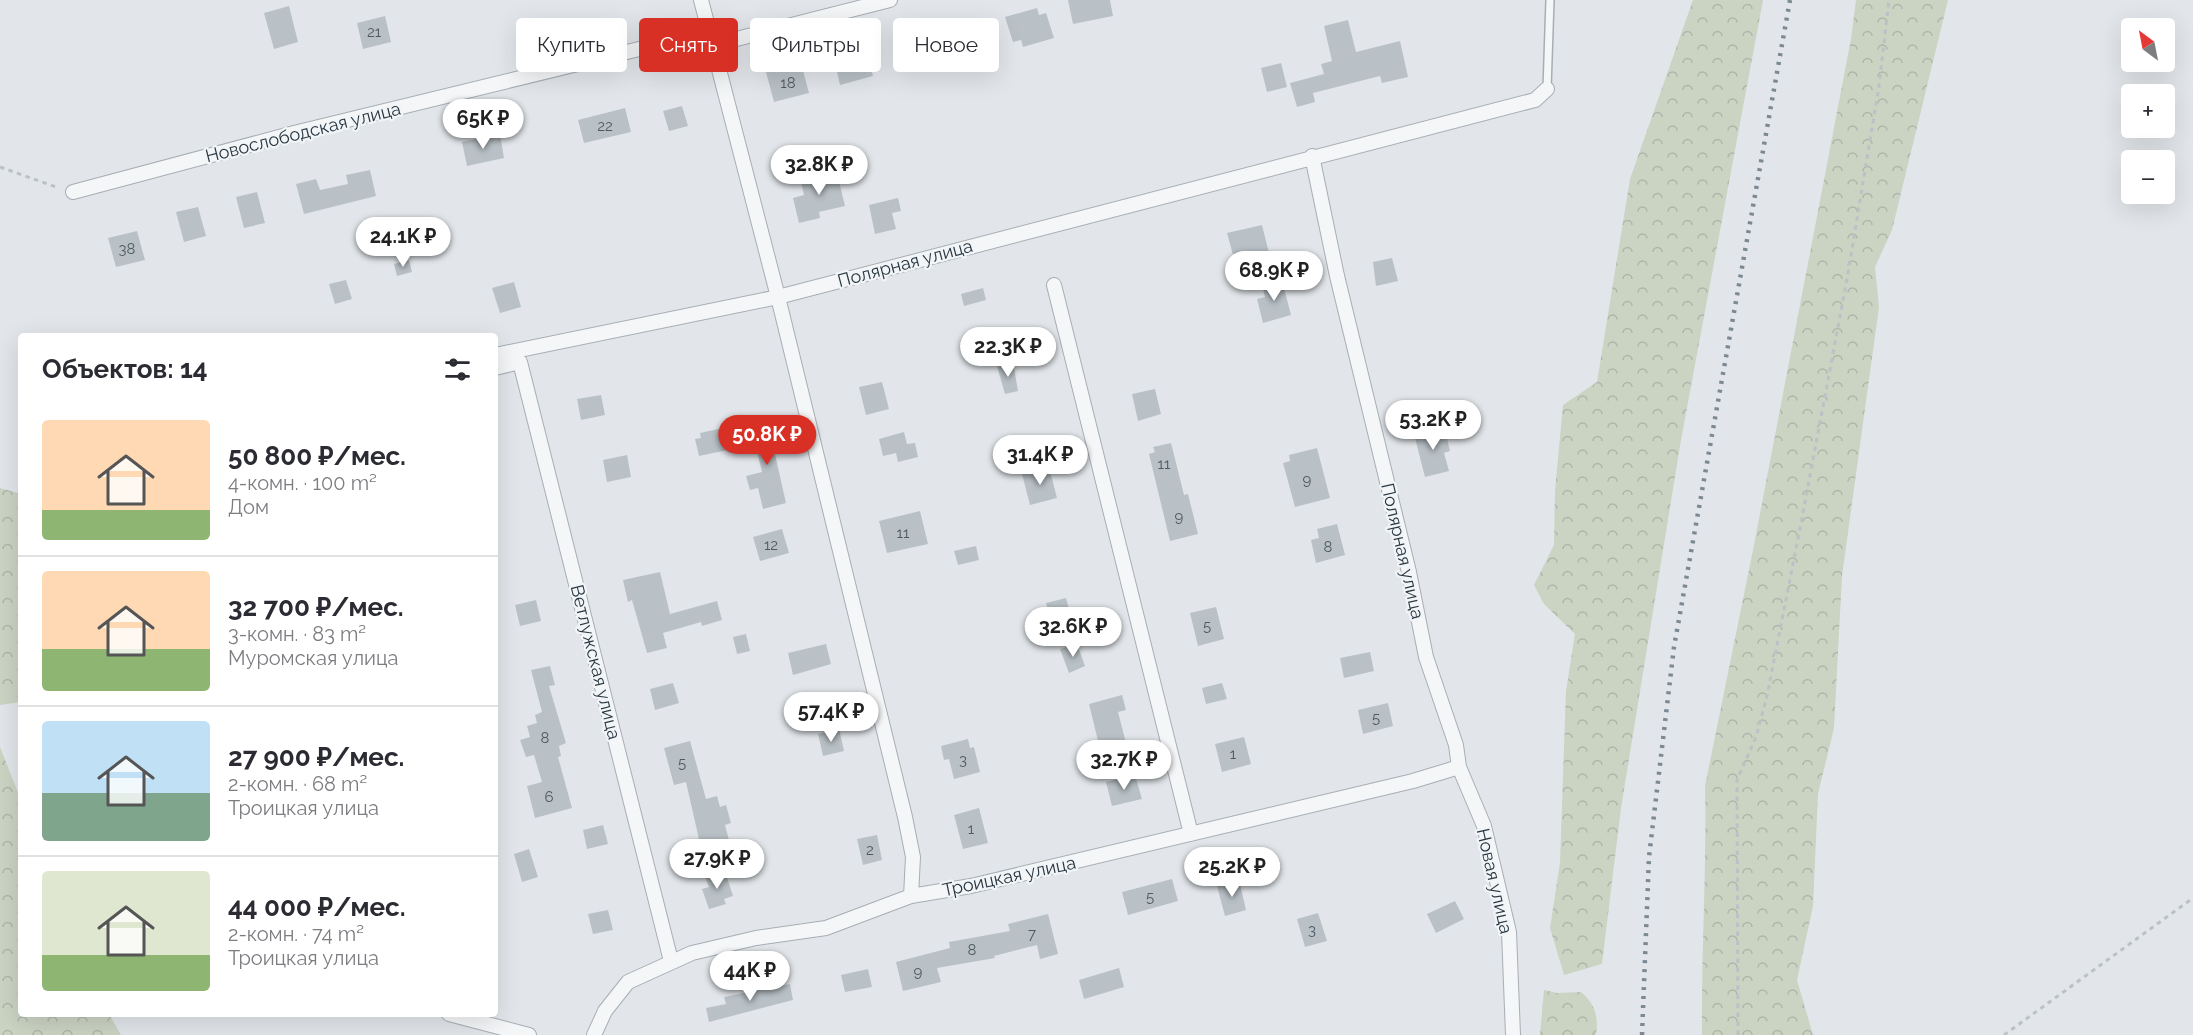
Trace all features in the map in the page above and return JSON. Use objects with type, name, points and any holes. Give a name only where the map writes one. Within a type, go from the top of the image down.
[{"type":"street","points":[[701,0],[706,18]]},
{"type":"street","name":"Новослободская улица","points":[[738,32],[890,0]]},
{"type":"street","name":"Новослободская улица","points":[[73,192],[294,133],[639,54]]},
{"type":"street","points":[[720,72],[778,297],[905,817],[913,858],[911,896]]},
{"type":"street","name":"Полярная улица","points":[[498,355],[778,297],[1312,156],[1535,100],[1547,89]]},
{"type":"street","name":"Полярная улица","points":[[1312,156],[1337,276],[1409,572],[1426,657],[1456,745],[1459,767]]},
{"type":"street","points":[[1054,285],[1191,834]]},
{"type":"street","name":"Ветлужская улица","points":[[498,367],[520,362],[671,961]]},
{"type":"street","name":"Троицкая улица","points":[[594,1035],[605,1011],[628,982],[692,952],[756,938],[826,928],[911,896],[970,886],[1191,834],[1413,781],[1459,767]]},
{"type":"street","name":"Новая улица","points":[[1459,767],[1484,826],[1509,932],[1513,1035]]},
{"type":"street","points":[[460,1017],[529,1035]]},
{"type":"lane","points":[[1547,89],[1550,0]]},
{"type":"path","points":[[1738,1035],[1737,780],[1756,737],[1767,696],[1800,529],[1848,279],[1889,0]]},
{"type":"path","points":[[0,167],[73,192]]},
{"type":"path","points":[[2004,1035],[2193,898]]},
{"type":"green space","points":[[1693,0],[1763,0],[1681,440],[1621,808],[1602,964],[1564,975],[1550,928],[1560,863],[1566,691],[1575,634],[1544,604],[1534,585],[1554,545],[1555,491],[1563,405],[1597,382],[1630,179]]},
{"type":"green space","points":[[1856,0],[1948,0],[1892,230],[1875,267],[1879,307],[1842,576],[1834,728],[1818,794],[1813,906],[1797,980],[1813,1035],[1702,1035],[1705,786],[1754,545],[1851,39]]},
{"type":"green space","points":[[0,488],[18,493],[18,702],[0,705]]},
{"type":"green space","points":[[0,747],[18,792],[18,1017],[111,1017],[121,1035],[0,1035]]},
{"type":"green space","points":[[1544,990],[1557,993],[1581,992],[1590,1001],[1595,1011],[1596,1035],[1540,1035]]},
{"type":"building","points":[[1068,0],[1110,0],[1113,16],[1073,24]]},
{"type":"building","points":[[289,6],[298,42],[274,49],[264,13]]},
{"type":"building","points":[[1037,8],[1039,15],[1046,13],[1054,38],[1023,47],[1021,40],[1013,42],[1005,17]]},
{"type":"building","points":[[385,16],[391,42],[363,49],[357,23]]},
{"type":"building","points":[[1348,20],[1356,52],[1400,41],[1408,77],[1382,83],[1380,76],[1313,93],[1315,102],[1297,107],[1290,83],[1324,74],[1321,64],[1332,61],[1324,26]]},
{"type":"building","points":[[1281,63],[1287,87],[1267,92],[1261,68]]},
{"type":"building","points":[[766,72],[803,72],[809,93],[774,102]]},
{"type":"building","points":[[837,72],[872,72],[873,76],[840,85]]},
{"type":"building","points":[[682,106],[688,126],[669,131],[663,111]]},
{"type":"building","points":[[625,108],[631,132],[584,143],[578,120]]},
{"type":"building","points":[[500,134],[504,158],[467,166],[462,142]]},
{"type":"building","points":[[836,169],[845,206],[819,212],[820,218],[799,223],[793,198],[804,195],[800,178]]},
{"type":"building","points":[[370,170],[376,196],[304,214],[296,184],[316,179],[320,190],[348,184],[346,175]]},
{"type":"building","points":[[257,192],[265,223],[244,228],[236,197]]},
{"type":"building","points":[[898,198],[901,211],[892,213],[896,229],[875,234],[869,205]]},
{"type":"building","points":[[198,207],[206,236],[184,242],[176,212]]},
{"type":"building","points":[[1262,225],[1270,257],[1250,262],[1247,251],[1233,255],[1227,233]]},
{"type":"building","points":[[137,231],[145,260],[116,267],[108,238]]},
{"type":"building","points":[[1392,258],[1398,281],[1376,286],[1373,262]]},
{"type":"building","points":[[409,260],[412,272],[397,276],[394,264]]},
{"type":"building","points":[[346,280],[352,299],[335,304],[329,284]]},
{"type":"building","points":[[1282,280],[1291,315],[1263,323],[1257,299],[1265,297],[1262,285]]},
{"type":"building","points":[[514,282],[521,307],[500,313],[492,288]]},
{"type":"building","points":[[983,288],[986,300],[964,306],[961,294]]},
{"type":"building","points":[[1013,362],[1018,391],[1005,394],[997,366]]},
{"type":"building","points":[[882,382],[889,409],[866,415],[859,387]]},
{"type":"building","points":[[1155,389],[1161,414],[1138,421],[1132,394]]},
{"type":"building","points":[[601,395],[605,415],[581,420],[577,399]]},
{"type":"building","points":[[774,420],[781,448],[774,450],[786,503],[763,509],[758,488],[750,490],[746,476],[762,472],[751,426]]},
{"type":"building","points":[[1444,426],[1450,451],[1444,453],[1449,471],[1425,477],[1414,434]]},
{"type":"building","points":[[723,428],[728,450],[699,456],[695,439],[701,438],[700,433]]},
{"type":"building","points":[[904,432],[907,444],[915,443],[918,457],[898,462],[896,453],[883,456],[879,439]]},
{"type":"building","points":[[1171,443],[1184,495],[1188,494],[1198,534],[1170,541],[1149,454],[1155,452],[1153,447]]},
{"type":"building","points":[[1317,448],[1330,498],[1295,507],[1283,463],[1290,461],[1289,455]]},
{"type":"building","points":[[627,455],[631,477],[607,482],[603,460]]},
{"type":"building","points":[[1049,467],[1057,498],[1030,505],[1022,474]]},
{"type":"building","points":[[920,511],[928,544],[887,553],[879,521]]},
{"type":"building","points":[[1337,524],[1345,555],[1316,563],[1311,540],[1319,538],[1317,529]]},
{"type":"building","points":[[782,529],[789,553],[760,561],[753,537]]},
{"type":"building","points":[[976,546],[979,560],[958,565],[954,551]]},
{"type":"building","points":[[660,572],[670,614],[717,601],[722,620],[702,626],[701,622],[663,633],[667,648],[647,653],[632,600],[628,602],[623,580]]},
{"type":"building","points":[[1066,598],[1072,620],[1053,626],[1046,603]]},
{"type":"building","points":[[536,600],[541,621],[520,626],[515,605]]},
{"type":"building","points":[[1216,607],[1224,639],[1198,646],[1190,613]]},
{"type":"building","points":[[746,634],[750,651],[737,654],[733,637]]},
{"type":"building","points":[[826,644],[831,664],[793,675],[788,653]]},
{"type":"building","points":[[1077,644],[1085,666],[1069,673],[1060,649]]},
{"type":"building","points":[[1370,652],[1374,671],[1344,678],[1340,658]]},
{"type":"building","points":[[550,666],[555,685],[549,686],[566,743],[559,746],[561,756],[558,757],[572,808],[535,818],[527,786],[542,782],[534,755],[526,757],[520,740],[530,737],[527,726],[537,723],[535,715],[542,712],[531,670]]},
{"type":"building","points":[[673,683],[679,703],[655,710],[650,689]]},
{"type":"building","points":[[1222,683],[1227,699],[1206,704],[1202,688]]},
{"type":"building","points":[[1122,695],[1126,710],[1118,712],[1126,743],[1100,749],[1089,704]]},
{"type":"building","points":[[1388,703],[1393,726],[1363,734],[1358,710]]},
{"type":"building","points":[[839,729],[844,751],[823,756],[818,734]]},
{"type":"building","points":[[1244,737],[1251,764],[1222,772],[1215,744]]},
{"type":"building","points":[[968,739],[970,748],[974,747],[980,772],[954,779],[949,759],[944,760],[941,746]]},
{"type":"building","points":[[690,741],[706,799],[717,796],[720,807],[726,805],[731,823],[725,825],[729,840],[701,848],[686,782],[674,785],[664,748]]},
{"type":"building","points":[[1135,775],[1142,799],[1112,806],[1106,782]]},
{"type":"building","points":[[979,808],[988,843],[963,849],[954,815]]},
{"type":"building","points":[[603,825],[608,844],[587,849],[583,830]]},
{"type":"building","points":[[877,835],[882,860],[863,865],[857,839]]},
{"type":"building","points":[[529,849],[538,877],[522,882],[514,854]]},
{"type":"building","points":[[725,871],[733,896],[724,899],[726,904],[709,909],[702,889],[709,887],[705,877]]},
{"type":"building","points":[[1172,879],[1178,901],[1128,915],[1122,892]]},
{"type":"building","points":[[1239,880],[1246,910],[1225,916],[1217,886]]},
{"type":"building","points":[[1455,901],[1464,919],[1436,933],[1427,914]]},
{"type":"building","points":[[608,910],[613,930],[593,934],[588,914]]},
{"type":"building","points":[[1318,913],[1327,941],[1305,947],[1297,919]]},
{"type":"building","points":[[1048,914],[1058,954],[1040,959],[1037,945],[994,956],[995,958],[937,968],[941,982],[903,991],[896,962],[950,948],[949,942],[1010,931],[1008,924]]},
{"type":"building","points":[[1119,968],[1124,987],[1084,999],[1079,980]]},
{"type":"building","points":[[868,969],[872,987],[845,992],[841,975]]},
{"type":"building","points":[[790,984],[793,1000],[709,1022],[706,1008],[726,1004],[724,997]]},
{"type":"railway","points":[[1642,1035],[1649,857],[1674,647],[1790,0]]}]
